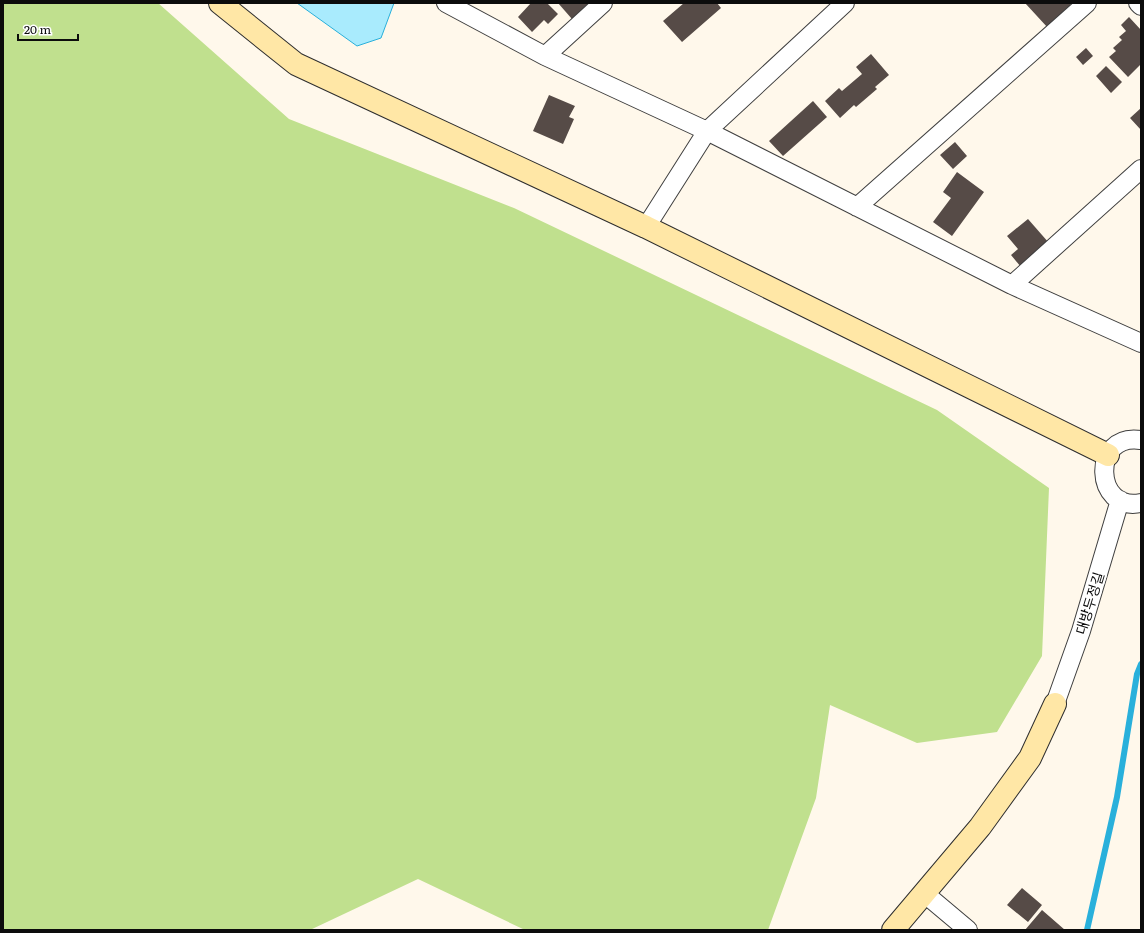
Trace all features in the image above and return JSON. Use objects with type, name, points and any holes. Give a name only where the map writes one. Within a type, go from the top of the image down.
[{"type":"street","points":[[220,3],[296,64],[646,227],[1108,455]]},
{"type":"street","points":[[446,3],[545,56],[707,131],[1012,285],[1141,343]]},
{"type":"street","points":[[545,56],[603,3]]},
{"type":"street","points":[[646,227],[707,131],[845,3]]},
{"type":"street","points":[[857,207],[1088,3]]},
{"type":"street","points":[[1138,3],[1141,6]]},
{"type":"street","points":[[1012,285],[1141,169]]},
{"type":"street","points":[[1139,435],[1115,446],[1108,455],[1104,464],[1103,474],[1106,485],[1120,500],[1129,503],[1141,503]]},
{"type":"street","name":"대방두정길","points":[[1055,704],[1081,631],[1120,500]]},
{"type":"street","points":[[893,930],[980,827],[1030,758],[1055,704]]},
{"type":"street","points":[[924,893],[968,930]]},
{"type":"green space","points":[[3,3],[158,3],[289,119],[514,208],[937,410],[1049,488],[1042,656],[997,732],[917,743],[830,705],[816,798],[768,930],[525,930],[418,879],[310,930],[3,930]]},
{"type":"water","points":[[297,3],[394,3],[381,38],[357,46]]},
{"type":"building","points":[[531,3],[547,3],[558,14],[548,24],[544,20],[532,32],[518,17]]},
{"type":"building","points":[[558,3],[589,3],[572,19]]},
{"type":"building","points":[[684,3],[717,3],[721,8],[682,42],[663,21]]},
{"type":"building","points":[[1025,3],[1069,3],[1073,7],[1048,28]]},
{"type":"building","points":[[1129,17],[1141,30],[1141,64],[1128,77],[1109,57],[1116,51],[1113,48],[1122,40],[1119,37],[1126,31],[1121,25]]},
{"type":"building","points":[[1086,48],[1093,56],[1083,65],[1076,57]]},
{"type":"building","points":[[871,54],[889,75],[875,87],[877,89],[856,107],[854,105],[840,118],[825,101],[839,88],[842,91],[862,74],[856,67]]},
{"type":"building","points":[[1106,66],[1122,82],[1111,93],[1096,76]]},
{"type":"building","points":[[549,95],[575,106],[569,117],[574,119],[563,144],[533,131]]},
{"type":"building","points":[[813,101],[827,117],[783,156],[769,141]]},
{"type":"building","points":[[1141,108],[1141,130],[1130,118]]},
{"type":"building","points":[[955,142],[967,156],[953,169],[940,155]]},
{"type":"building","points":[[957,172],[984,192],[952,236],[933,222],[951,198],[943,192]]},
{"type":"building","points":[[1028,219],[1049,243],[1021,267],[1011,255],[1018,249],[1007,236]]},
{"type":"building","points":[[1022,888],[1042,905],[1028,922],[1007,905]]},
{"type":"building","points":[[1042,910],[1065,930],[1025,930]]},
{"type":"waterway","points":[[1087,930],[1117,797],[1137,674],[1141,664]]}]
